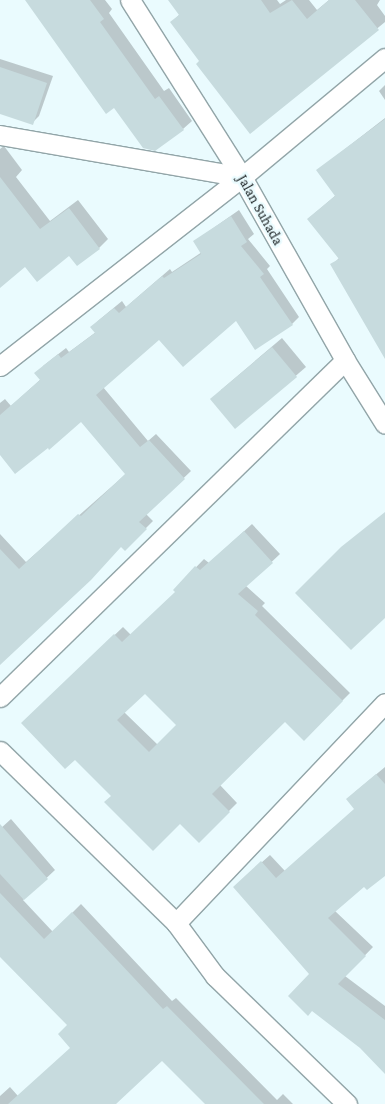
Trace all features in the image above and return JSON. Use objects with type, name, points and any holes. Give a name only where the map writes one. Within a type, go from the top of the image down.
[{"type":"street","name":"Jalan Suhada","points":[[130,0],[242,177],[345,360],[385,424]]},
{"type":"street","points":[[0,366],[242,177],[385,58]]},
{"type":"street","points":[[0,135],[242,177]]},
{"type":"street","points":[[0,697],[345,360]]},
{"type":"street","points":[[176,923],[385,703]]},
{"type":"street","points":[[0,751],[176,923],[215,976],[347,1104]]},
{"type":"building","points":[[25,0],[90,0],[104,19],[100,22],[155,99],[159,96],[184,130],[155,151],[143,148],[114,108],[106,114]]},
{"type":"building","points":[[168,0],[261,0],[270,13],[292,0],[307,19],[329,0],[355,0],[379,30],[250,134],[196,64],[199,61],[170,22],[179,15]]},
{"type":"building","points":[[0,67],[47,83],[33,125],[0,114]]},
{"type":"building","points":[[385,119],[385,359],[330,264],[339,259],[307,219],[335,196],[316,170]]},
{"type":"building","points":[[0,177],[40,229],[69,208],[100,249],[77,266],[69,256],[37,282],[25,267],[0,288]]},
{"type":"building","points":[[231,216],[247,242],[241,246],[264,274],[260,277],[293,325],[255,350],[236,321],[183,367],[159,340],[96,395],[140,447],[149,440],[185,479],[139,522],[147,529],[125,551],[121,547],[91,580],[0,665],[0,549],[19,569],[78,514],[81,516],[125,474],[81,422],[49,450],[48,448],[15,474],[0,455],[0,415],[40,380],[34,373],[58,354],[61,358],[95,333],[90,327],[114,308],[119,313],[162,276],[164,278],[201,254],[193,241]]},
{"type":"building","points":[[272,347],[297,377],[235,429],[210,399]]},
{"type":"building","points":[[385,512],[385,618],[351,650],[295,593],[341,547]]},
{"type":"building","points":[[244,531],[273,563],[238,594],[258,611],[255,615],[343,701],[304,741],[285,722],[212,794],[230,812],[199,843],[180,824],[153,851],[104,802],[111,796],[75,760],[65,769],[21,723],[114,634],[122,642],[175,592],[173,590],[195,566],[200,570]],"holes":[[[145,694],[176,725],[149,752],[117,720]]]},
{"type":"building","points":[[376,774],[385,784],[385,876],[367,890],[364,887],[328,918],[366,956],[338,984],[385,1020],[385,1074],[360,1048],[312,1011],[308,1016],[288,996],[309,974],[233,887],[261,861],[276,878],[354,809],[346,799]]},
{"type":"building","points":[[0,824],[48,879],[24,900],[0,874]]},
{"type":"building","points":[[0,893],[44,939],[72,912],[163,1009],[167,1006],[264,1104],[205,1104],[162,1061],[116,1104],[8,1104],[70,1048],[58,1034],[67,1025],[0,957]]}]
